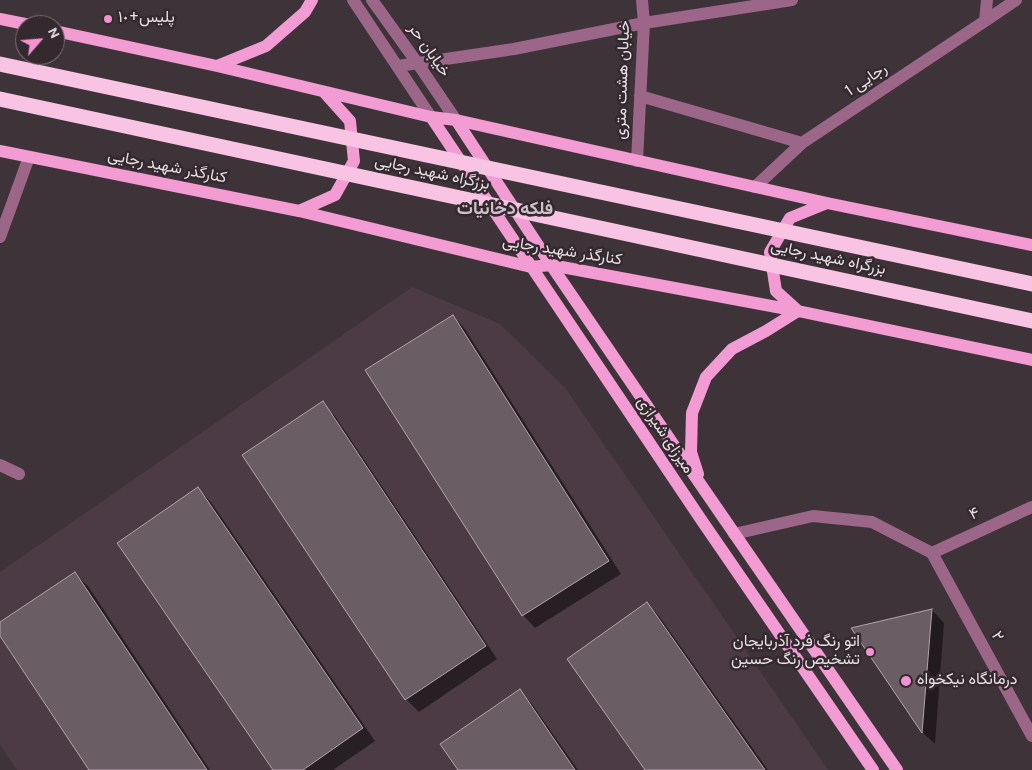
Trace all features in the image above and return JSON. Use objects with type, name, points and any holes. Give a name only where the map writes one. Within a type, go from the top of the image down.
[{"type":"highway","name":"بزرگراه شهید رجایی","points":[[0,64],[1032,284]]},
{"type":"highway","name":"بزرگراه شهید رجایی","points":[[0,99],[1032,321]]},
{"type":"main road","points":[[217,66],[266,46],[305,12],[312,0]]},
{"type":"main road","points":[[0,18],[15,22]]},
{"type":"main road","points":[[65,32],[431,117],[456,120],[827,203],[1032,245]]},
{"type":"main road","points":[[299,212],[335,195],[354,161],[350,122],[324,92]]},
{"type":"main road","name":"میرزای شیرازی","points":[[431,117],[700,518],[873,770]]},
{"type":"main road","name":"میرزای شیرازی","points":[[456,120],[551,265],[897,770]]},
{"type":"main road","name":"کنارگذر شهید رجایی","points":[[0,151],[299,212],[531,267],[551,265],[798,311],[1032,360]]},
{"type":"main road","points":[[703,488],[691,452],[692,413],[706,378],[732,349],[798,311],[776,291],[770,252],[790,218],[827,203]]},
{"type":"street","name":"خیابان حر","points":[[353,0],[431,117]]},
{"type":"street","name":"خیابان حر","points":[[372,0],[456,120]]},
{"type":"street","name":"خیابان هشت متری","points":[[637,161],[644,24],[642,0]]},
{"type":"street","points":[[398,66],[514,49],[644,24],[792,0]]},
{"type":"street","points":[[985,21],[987,0]]},
{"type":"street","name":"رجایی 1","points":[[755,187],[802,143],[1016,0]]},
{"type":"street","points":[[640,96],[802,143]]},
{"type":"street","points":[[0,237],[30,157]]},
{"type":"street","points":[[0,465],[19,474]]},
{"type":"street","name":"۴","points":[[932,553],[1032,507]]},
{"type":"street","points":[[734,534],[813,516],[872,522],[932,553]]},
{"type":"street","name":"۲","points":[[932,553],[1032,736]]},
{"type":"shaded area","points":[[412,287],[500,324],[566,389],[828,770],[17,770],[0,745],[0,572]]},
{"type":"building","points":[[453,315],[609,561],[522,616],[365,370]]},
{"type":"building","points":[[323,401],[486,646],[405,700],[242,455]]},
{"type":"building","points":[[198,487],[363,728],[303,770],[273,770],[117,543]]},
{"type":"building","points":[[75,572],[207,770],[89,770],[0,636],[0,622]]},
{"type":"building","points":[[647,602],[765,770],[645,770],[567,659]]},
{"type":"building","name":"درمانگاه نیکخواه","points":[[932,609],[922,733],[851,628]]},
{"type":"building","points":[[520,689],[575,770],[458,770],[440,744]]},
{"type":"place","name":"پلیس+١٠","points":[[108,19]]},
{"type":"place","name":"اتو رنگ فرد آذربایجان تشخیص رنگ حسین","points":[[870,652]]},
{"type":"place","name":"درمانگاه نیکخواه","points":[[906,681]]},
{"type":"district","name":"فلکه دخانیات","points":[[505,210]]}]
